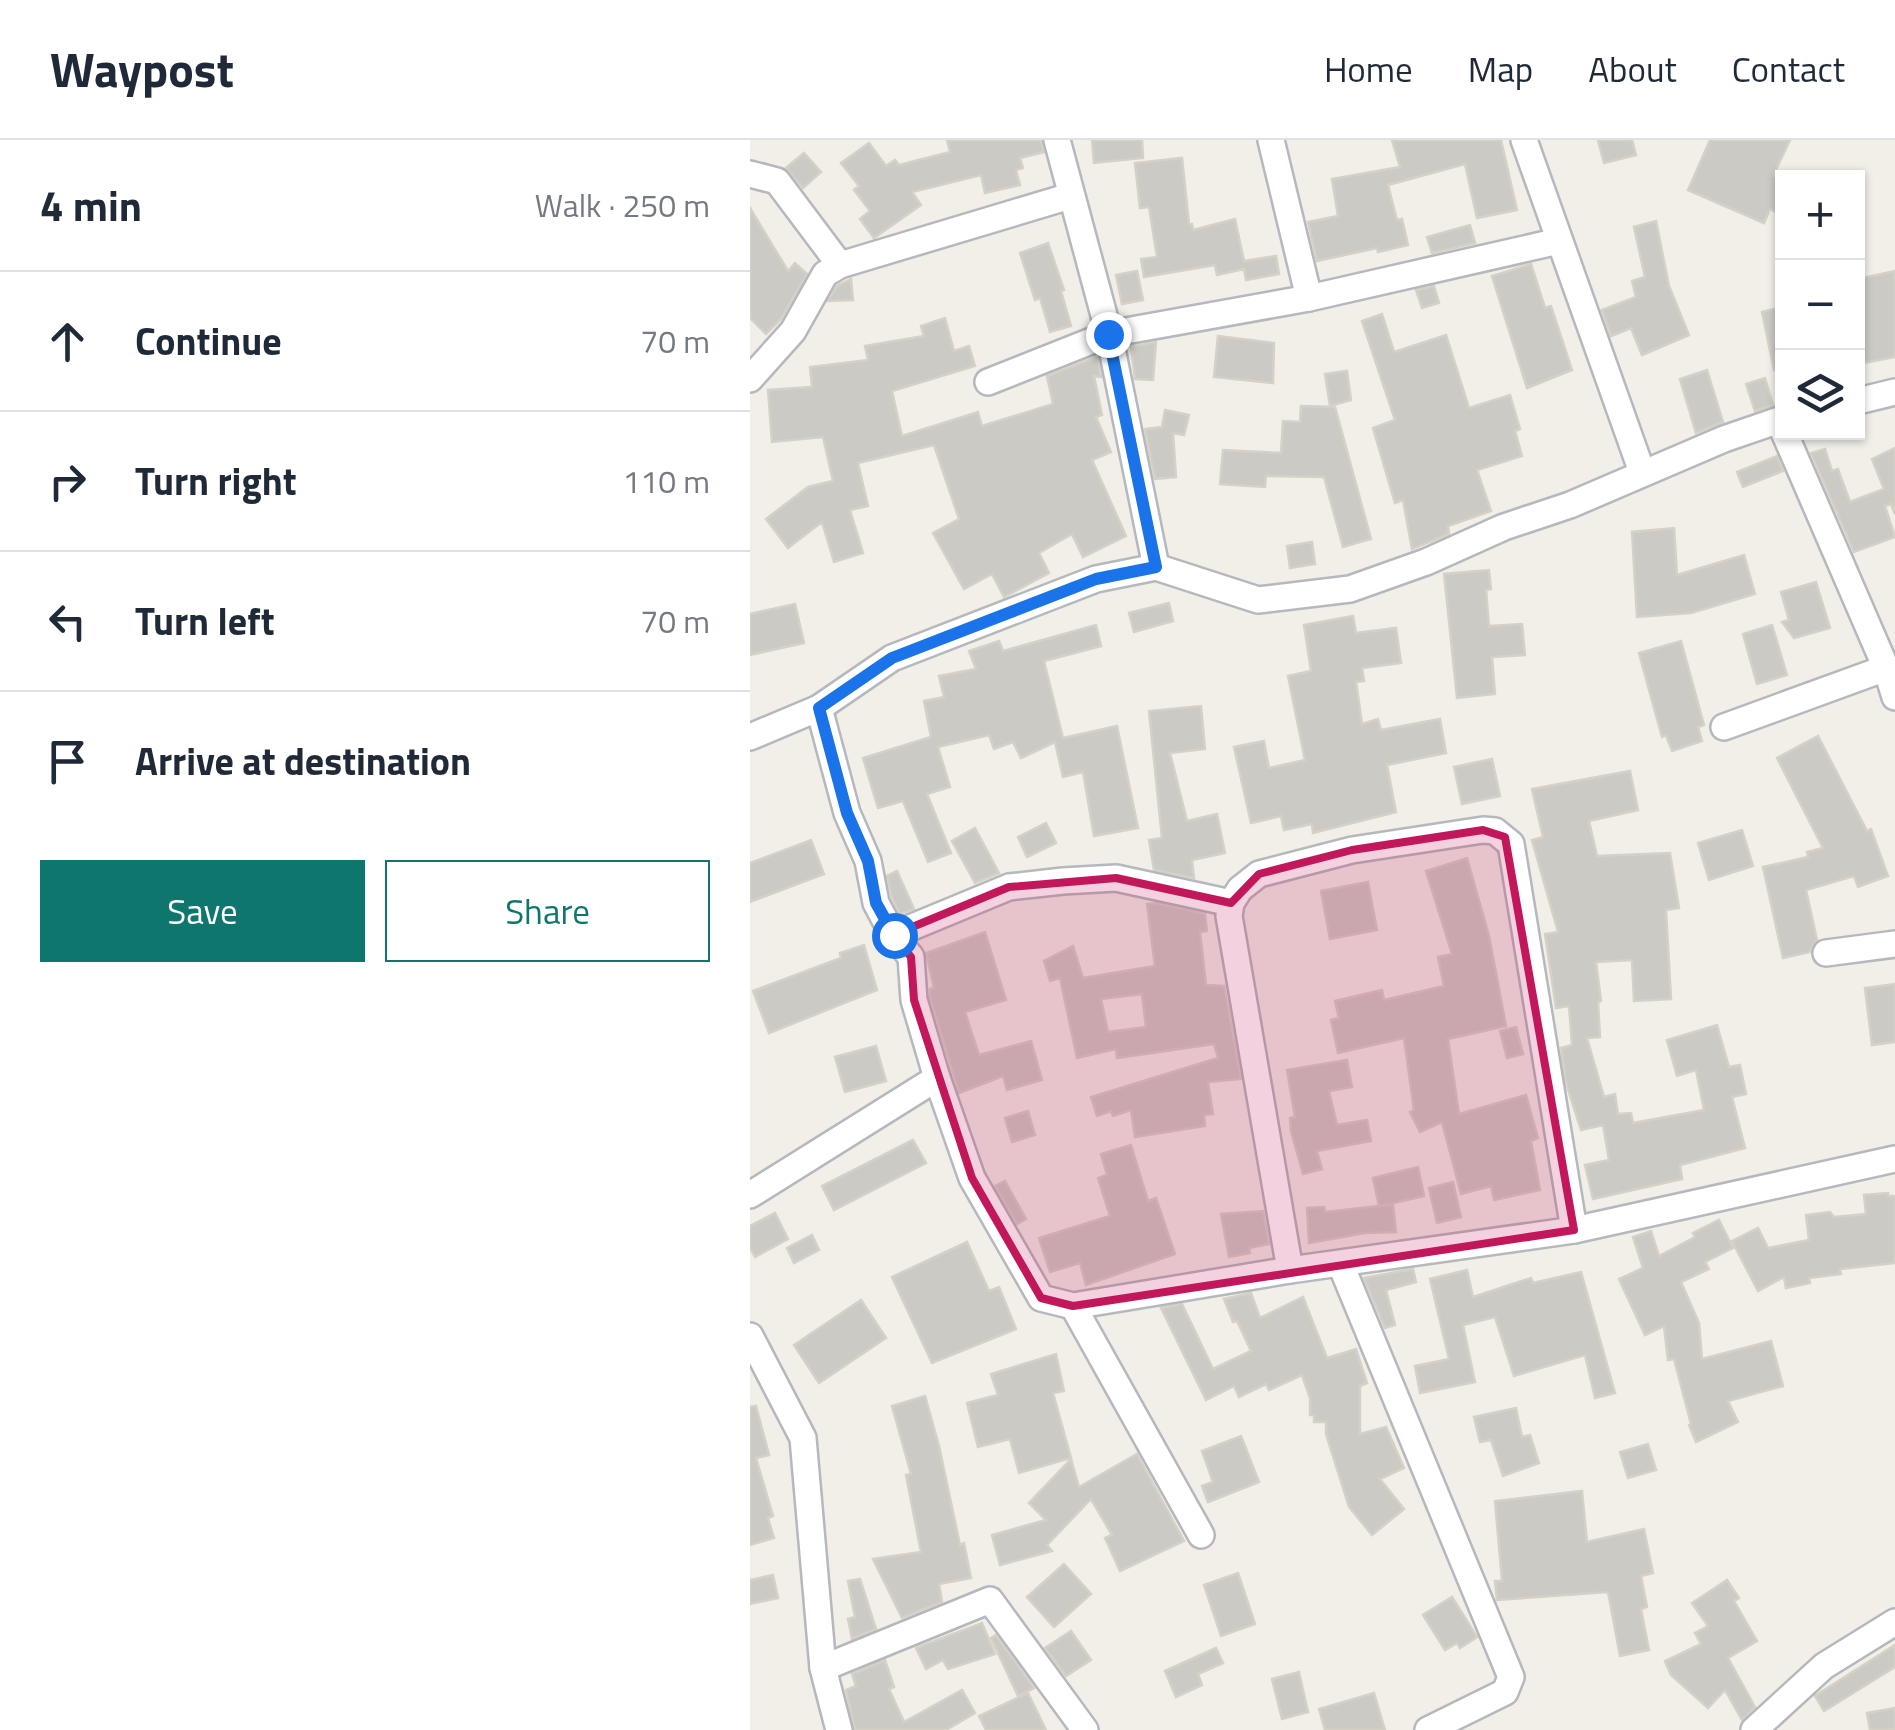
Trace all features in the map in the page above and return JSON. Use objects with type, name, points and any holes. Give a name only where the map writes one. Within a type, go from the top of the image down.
[{"type":"street","points":[[1057,140],[1108,334],[1156,567]]},
{"type":"street","points":[[1271,140],[1309,298]]},
{"type":"street","points":[[1524,140],[1642,472]]},
{"type":"street","points":[[750,174],[777,181],[840,265]]},
{"type":"street","points":[[750,379],[792,330],[825,274],[840,265],[1070,196]]},
{"type":"street","points":[[988,382],[1108,334],[1309,298],[1559,241]]},
{"type":"street","points":[[1865,399],[1895,392]]},
{"type":"street","points":[[750,737],[819,708],[892,658],[1096,579],[1156,567],[1258,600],[1350,589],[1570,505],[1642,472],[1775,428]]},
{"type":"street","points":[[1788,440],[1895,696]]},
{"type":"street","points":[[1724,728],[1886,668]]},
{"type":"street","points":[[819,708],[847,813],[868,861],[876,903],[911,957],[914,1000],[972,1178],[1042,1298],[1073,1306],[1290,1270],[1574,1230],[1895,1159]]},
{"type":"street","points":[[1290,1270],[1229,916],[1231,903],[1240,888],[1259,874],[1352,850],[1483,830],[1495,831],[1511,844],[1574,1230]]},
{"type":"street","points":[[894,935],[1009,887],[1063,881],[1116,878],[1231,903]]},
{"type":"street","points":[[1826,953],[1895,944]]},
{"type":"street","points":[[750,1195],[937,1078]]},
{"type":"street","points":[[1341,1264],[1511,1677],[1505,1692],[1428,1730]]},
{"type":"street","points":[[1073,1306],[1201,1535]]},
{"type":"street","points":[[750,1336],[759,1373],[793,1412],[803,1438],[823,1668],[839,1730]]},
{"type":"street","points":[[823,1668],[990,1600],[1085,1730]]},
{"type":"street","points":[[1754,1730],[1824,1666],[1895,1622]]},
{"type":"highlighted area","points":[[1483,830],[1505,837],[1574,1230],[1073,1306],[1041,1298],[972,1178],[914,1000],[911,957],[893,935],[1009,887],[1116,878],[1231,903],[1259,874],[1352,850]]},
{"type":"building","points":[[947,140],[1041,140],[1044,152],[1020,158],[1023,168],[1016,170],[1020,185],[985,193],[981,175],[912,192],[921,205],[874,238],[860,219],[870,211],[854,190],[859,186],[841,163],[869,143],[886,166],[895,160],[899,165],[950,152]]},
{"type":"building","points":[[1092,140],[1142,140],[1143,158],[1094,163]]},
{"type":"building","points":[[1392,140],[1501,140],[1517,210],[1477,218],[1465,164],[1388,185],[1408,245],[1317,261],[1308,222],[1338,216],[1332,179],[1400,167]]},
{"type":"building","points":[[1598,140],[1632,140],[1636,155],[1604,163]]},
{"type":"building","points":[[1710,140],[1790,140],[1773,176],[1775,212],[1770,209],[1764,223],[1688,190]]},
{"type":"building","points":[[804,153],[821,172],[803,188],[786,168]]},
{"type":"building","points":[[1182,158],[1189,224],[1193,230],[1235,219],[1244,261],[1276,256],[1279,274],[1246,280],[1244,269],[1217,275],[1215,265],[1144,277],[1141,259],[1157,257],[1149,207],[1140,208],[1135,163]]},
{"type":"building","points":[[750,208],[788,271],[795,263],[807,274],[781,319],[766,334],[750,318]]},
{"type":"building","points":[[1656,221],[1669,286],[1689,335],[1642,355],[1631,328],[1611,336],[1602,310],[1636,297],[1632,281],[1645,277],[1634,227]]},
{"type":"building","points":[[1470,225],[1475,243],[1432,253],[1427,237]]},
{"type":"building","points":[[1048,243],[1071,326],[1050,332],[1020,253]]},
{"type":"building","points":[[1531,264],[1545,308],[1551,306],[1572,370],[1527,388],[1492,276]]},
{"type":"building","points":[[1137,271],[1143,300],[1122,304],[1116,275]]},
{"type":"building","points":[[1895,271],[1895,357],[1865,363],[1865,350],[1865,277]]},
{"type":"building","points":[[851,279],[853,300],[828,301],[837,286]]},
{"type":"building","points":[[1434,286],[1439,303],[1422,308],[1416,290]]},
{"type":"building","points":[[1775,309],[1775,370],[1774,370],[1762,312]]},
{"type":"building","points":[[1382,314],[1394,352],[1446,335],[1469,408],[1510,395],[1520,429],[1515,431],[1522,456],[1477,470],[1491,511],[1448,526],[1449,534],[1412,549],[1403,500],[1395,503],[1373,428],[1395,420],[1362,321]]},
{"type":"building","points":[[945,318],[954,351],[969,346],[975,366],[892,391],[902,436],[978,412],[982,426],[1053,404],[1047,376],[1097,357],[1101,377],[1094,376],[1102,415],[1096,417],[1111,452],[1092,460],[1126,536],[1083,557],[1072,534],[1039,553],[1049,573],[1004,597],[992,574],[964,589],[933,533],[959,519],[934,445],[858,463],[868,506],[850,510],[863,553],[834,562],[822,522],[788,548],[766,519],[808,487],[833,481],[823,437],[772,442],[768,390],[812,387],[810,367],[868,360],[865,346],[924,336],[921,326]]},
{"type":"building","points":[[1218,336],[1274,343],[1273,383],[1214,377]]},
{"type":"building","points":[[1156,342],[1153,380],[1135,379],[1131,347]]},
{"type":"building","points":[[1707,370],[1723,422],[1696,433],[1680,379]]},
{"type":"building","points":[[1347,371],[1351,400],[1330,406],[1325,374]]},
{"type":"building","points":[[1765,378],[1773,405],[1755,411],[1746,384]]},
{"type":"building","points":[[1301,406],[1335,407],[1371,539],[1343,547],[1324,477],[1266,476],[1265,487],[1220,484],[1223,450],[1281,453],[1283,421],[1300,422]]},
{"type":"building","points":[[1165,410],[1189,415],[1184,435],[1173,433],[1176,477],[1155,479],[1145,429],[1162,427]]},
{"type":"building","points":[[1895,448],[1895,514],[1891,504],[1885,506],[1895,537],[1854,552],[1811,453],[1825,449],[1832,471],[1838,469],[1850,502],[1884,489],[1872,459]]},
{"type":"building","points":[[1777,456],[1783,471],[1743,487],[1737,472]]},
{"type":"building","points":[[1674,528],[1677,575],[1744,555],[1755,594],[1691,613],[1637,617],[1632,532]]},
{"type":"building","points":[[1312,542],[1315,564],[1290,568],[1287,546]]},
{"type":"building","points":[[1489,570],[1489,626],[1522,624],[1525,655],[1492,657],[1495,694],[1457,698],[1444,574]]},
{"type":"building","points":[[1816,582],[1830,628],[1794,638],[1782,622],[1789,620],[1781,592]]},
{"type":"building","points":[[1169,603],[1173,621],[1134,632],[1129,613]]},
{"type":"building","points":[[795,604],[804,643],[750,655],[750,614]]},
{"type":"building","points":[[1353,616],[1356,633],[1396,628],[1401,663],[1362,668],[1364,681],[1356,682],[1362,724],[1378,719],[1381,730],[1440,719],[1446,753],[1387,765],[1396,812],[1313,833],[1312,824],[1284,830],[1281,816],[1251,823],[1234,747],[1264,741],[1269,768],[1305,760],[1288,676],[1311,671],[1304,625]]},
{"type":"building","points":[[1096,625],[1101,646],[1044,661],[1063,738],[1117,726],[1138,828],[1094,836],[1083,772],[1063,777],[1055,742],[1021,758],[1013,742],[994,749],[989,735],[938,747],[950,787],[927,794],[951,853],[928,862],[903,801],[878,808],[863,758],[931,737],[924,701],[944,697],[939,676],[976,669],[969,651],[999,641],[1003,651]]},
{"type":"building","points":[[1772,625],[1787,675],[1757,684],[1743,634]]},
{"type":"building","points":[[1681,641],[1704,725],[1698,727],[1702,741],[1672,751],[1666,735],[1662,737],[1639,653]]},
{"type":"building","points":[[1201,706],[1205,749],[1170,753],[1187,821],[1217,814],[1225,853],[1192,860],[1194,878],[1154,870],[1149,840],[1162,838],[1149,711]]},
{"type":"building","points":[[1818,736],[1867,831],[1871,829],[1888,876],[1858,887],[1854,876],[1806,890],[1817,940],[1810,952],[1783,958],[1763,867],[1808,857],[1807,852],[1823,848],[1777,758]]},
{"type":"building","points":[[1492,759],[1500,796],[1462,804],[1454,767]]},
{"type":"building","points":[[1630,771],[1638,810],[1589,821],[1597,856],[1670,853],[1679,908],[1666,910],[1671,999],[1634,1001],[1632,960],[1596,962],[1600,1037],[1587,1038],[1604,1097],[1615,1094],[1618,1114],[1631,1113],[1633,1123],[1704,1110],[1696,1070],[1677,1076],[1667,1040],[1717,1025],[1729,1067],[1740,1065],[1746,1094],[1732,1097],[1745,1148],[1680,1165],[1682,1179],[1593,1199],[1585,1165],[1609,1160],[1603,1125],[1581,1130],[1566,1083],[1561,1048],[1572,1045],[1569,1006],[1556,1008],[1545,934],[1558,932],[1532,840],[1543,837],[1532,789]]},
{"type":"building","points":[[1046,823],[1056,843],[1027,857],[1018,837]]},
{"type":"building","points":[[975,828],[999,873],[975,883],[952,841]]},
{"type":"building","points":[[1742,830],[1753,866],[1709,880],[1698,843]]},
{"type":"building","points":[[811,840],[824,874],[750,902],[750,863]]},
{"type":"building","points":[[1467,858],[1489,936],[1506,1026],[1448,1039],[1459,1114],[1526,1095],[1538,1138],[1531,1141],[1540,1190],[1494,1200],[1491,1186],[1461,1194],[1442,1122],[1420,1132],[1410,1112],[1414,1110],[1404,1038],[1338,1053],[1331,1020],[1339,1018],[1335,1001],[1382,990],[1384,1000],[1444,986],[1438,957],[1452,954],[1426,871]]},
{"type":"building","points":[[897,871],[914,909],[900,914],[887,876]]},
{"type":"building","points":[[1368,882],[1377,930],[1330,939],[1321,891]]},
{"type":"building","points":[[1147,904],[1205,914],[1207,931],[1200,932],[1206,985],[1224,986],[1241,1079],[1208,1082],[1213,1114],[1204,1115],[1205,1126],[1135,1137],[1131,1110],[1097,1116],[1091,1097],[1218,1058],[1214,1044],[1117,1058],[1116,1049],[1077,1058],[1060,978],[1050,981],[1044,961],[1073,946],[1083,978],[1155,966]],"holes":[[[1142,994],[1146,1027],[1108,1032],[1101,999]]]},
{"type":"building","points":[[985,932],[1006,1000],[965,1012],[979,1055],[1031,1041],[1042,1080],[1007,1090],[1003,1076],[959,1093],[930,997],[930,989],[934,988],[926,953]]},
{"type":"building","points":[[864,945],[877,990],[769,1033],[753,991],[841,958],[840,953]]},
{"type":"building","points":[[1895,984],[1895,1042],[1872,1045],[1865,988]]},
{"type":"building","points":[[1516,1027],[1523,1054],[1507,1058],[1500,1031]]},
{"type":"building","points":[[876,1046],[886,1081],[845,1092],[835,1057]]},
{"type":"building","points":[[1347,1060],[1352,1087],[1329,1091],[1337,1125],[1367,1120],[1371,1141],[1317,1151],[1322,1169],[1303,1174],[1291,1131],[1290,1118],[1295,1117],[1287,1070]]},
{"type":"building","points":[[1028,1111],[1035,1135],[1012,1142],[1005,1118]]},
{"type":"building","points":[[913,1140],[926,1163],[834,1210],[822,1186]]},
{"type":"building","points":[[1131,1145],[1148,1201],[1156,1198],[1175,1254],[1086,1285],[1080,1263],[1050,1272],[1039,1238],[1110,1216],[1098,1178],[1107,1175],[1101,1154]]},
{"type":"building","points":[[1418,1167],[1424,1196],[1380,1206],[1393,1205],[1396,1232],[1309,1243],[1307,1208],[1324,1207],[1325,1212],[1379,1206],[1373,1178]]},
{"type":"building","points":[[1005,1181],[1026,1219],[1017,1224],[995,1186]]},
{"type":"building","points":[[1453,1182],[1461,1217],[1437,1223],[1429,1188]]},
{"type":"building","points":[[1864,1195],[1895,1196],[1895,1263],[1840,1269],[1841,1274],[1809,1278],[1810,1283],[1786,1288],[1784,1277],[1758,1291],[1732,1241],[1758,1228],[1768,1248],[1809,1240],[1806,1215],[1866,1214]]},
{"type":"building","points":[[1263,1211],[1269,1244],[1229,1257],[1221,1214]]},
{"type":"building","points":[[775,1213],[788,1239],[755,1257],[750,1248],[750,1226]]},
{"type":"building","points":[[1719,1220],[1733,1248],[1705,1262],[1709,1269],[1681,1282],[1699,1323],[1702,1359],[1771,1341],[1783,1386],[1728,1401],[1738,1422],[1696,1442],[1674,1359],[1668,1360],[1664,1326],[1645,1335],[1619,1279],[1643,1268],[1633,1237],[1651,1231],[1659,1256]]},
{"type":"building","points":[[812,1235],[819,1250],[794,1263],[787,1248]]},
{"type":"building","points":[[967,1242],[989,1291],[999,1287],[1016,1329],[932,1363],[892,1277]]},
{"type":"building","points":[[1413,1269],[1416,1282],[1386,1290],[1395,1325],[1385,1328],[1364,1278]]},
{"type":"building","points":[[1467,1270],[1473,1297],[1531,1278],[1533,1283],[1581,1272],[1615,1393],[1595,1398],[1585,1355],[1514,1376],[1495,1317],[1463,1325],[1475,1382],[1420,1393],[1415,1366],[1449,1359],[1430,1279]]},
{"type":"building","points":[[1251,1293],[1260,1318],[1303,1297],[1327,1358],[1356,1349],[1367,1383],[1360,1386],[1360,1434],[1386,1427],[1404,1468],[1380,1479],[1404,1509],[1372,1535],[1349,1507],[1326,1434],[1326,1422],[1314,1422],[1314,1415],[1310,1415],[1310,1398],[1302,1375],[1269,1390],[1266,1384],[1239,1397],[1234,1386],[1206,1400],[1161,1308],[1182,1304],[1213,1369],[1251,1351],[1224,1299]]},
{"type":"building","points":[[861,1300],[886,1338],[819,1383],[794,1345]]},
{"type":"building","points":[[1056,1354],[1064,1391],[1053,1393],[1071,1458],[1019,1473],[1010,1439],[978,1447],[967,1403],[998,1395],[991,1374]]},
{"type":"building","points":[[925,1396],[971,1578],[939,1584],[942,1602],[902,1618],[873,1559],[921,1552],[906,1475],[911,1474],[892,1406]]},
{"type":"building","points":[[756,1406],[769,1455],[756,1458],[773,1516],[768,1518],[774,1538],[750,1545],[750,1407]]},
{"type":"building","points":[[1516,1408],[1522,1437],[1530,1435],[1539,1463],[1503,1476],[1491,1440],[1480,1442],[1474,1417]]},
{"type":"building","points":[[1241,1436],[1259,1482],[1208,1502],[1202,1486],[1213,1482],[1202,1451]]},
{"type":"building","points":[[1648,1444],[1656,1470],[1628,1478],[1620,1452]]},
{"type":"building","points":[[1137,1454],[1184,1541],[1120,1571],[1105,1538],[1112,1535],[1091,1499],[1047,1545],[1052,1551],[1000,1565],[992,1535],[1046,1520],[1029,1503],[1071,1459],[1079,1487]]},
{"type":"building","points":[[1582,1491],[1587,1542],[1644,1529],[1653,1573],[1641,1576],[1647,1607],[1641,1609],[1649,1650],[1620,1656],[1608,1592],[1497,1600],[1495,1581],[1502,1581],[1495,1501]]},
{"type":"building","points":[[1064,1564],[1091,1594],[1054,1627],[1027,1597]]},
{"type":"building","points":[[1238,1573],[1255,1624],[1221,1636],[1204,1585]]},
{"type":"building","points":[[773,1575],[778,1598],[750,1604],[750,1580]]},
{"type":"building","points":[[860,1579],[876,1629],[852,1639],[848,1619],[855,1617],[848,1581]]},
{"type":"building","points":[[1727,1580],[1757,1641],[1728,1658],[1755,1707],[1742,1720],[1725,1690],[1708,1708],[1671,1675],[1665,1661],[1701,1644],[1695,1633],[1708,1626],[1692,1603]]},
{"type":"building","points":[[1452,1597],[1477,1637],[1460,1648],[1457,1643],[1445,1650],[1423,1615]]},
{"type":"building","points":[[982,1623],[995,1654],[948,1669],[943,1660],[926,1669],[916,1648]]},
{"type":"building","points":[[1071,1631],[1091,1660],[1066,1676],[1045,1648]]},
{"type":"building","points":[[996,1635],[1034,1688],[1018,1696],[991,1638]]},
{"type":"building","points":[[1895,1645],[1895,1667],[1824,1711],[1815,1696]]},
{"type":"building","points":[[1216,1648],[1223,1663],[1198,1674],[1202,1685],[1176,1697],[1165,1671]]},
{"type":"building","points":[[885,1660],[894,1687],[889,1689],[904,1722],[962,1690],[975,1713],[946,1730],[855,1730],[846,1690],[856,1686],[852,1674]]},
{"type":"building","points":[[1299,1672],[1308,1712],[1282,1719],[1272,1679]]},
{"type":"building","points":[[1028,1693],[1046,1730],[986,1730],[979,1716]]},
{"type":"building","points":[[1374,1693],[1385,1730],[1325,1730],[1319,1709]]},
{"type":"building","points":[[1895,1708],[1895,1730],[1870,1730],[1867,1713]]},
{"type":"route","points":[[894,935],[876,903],[868,861],[847,813],[819,708],[892,658],[1096,579],[1156,567],[1108,334]]}]
